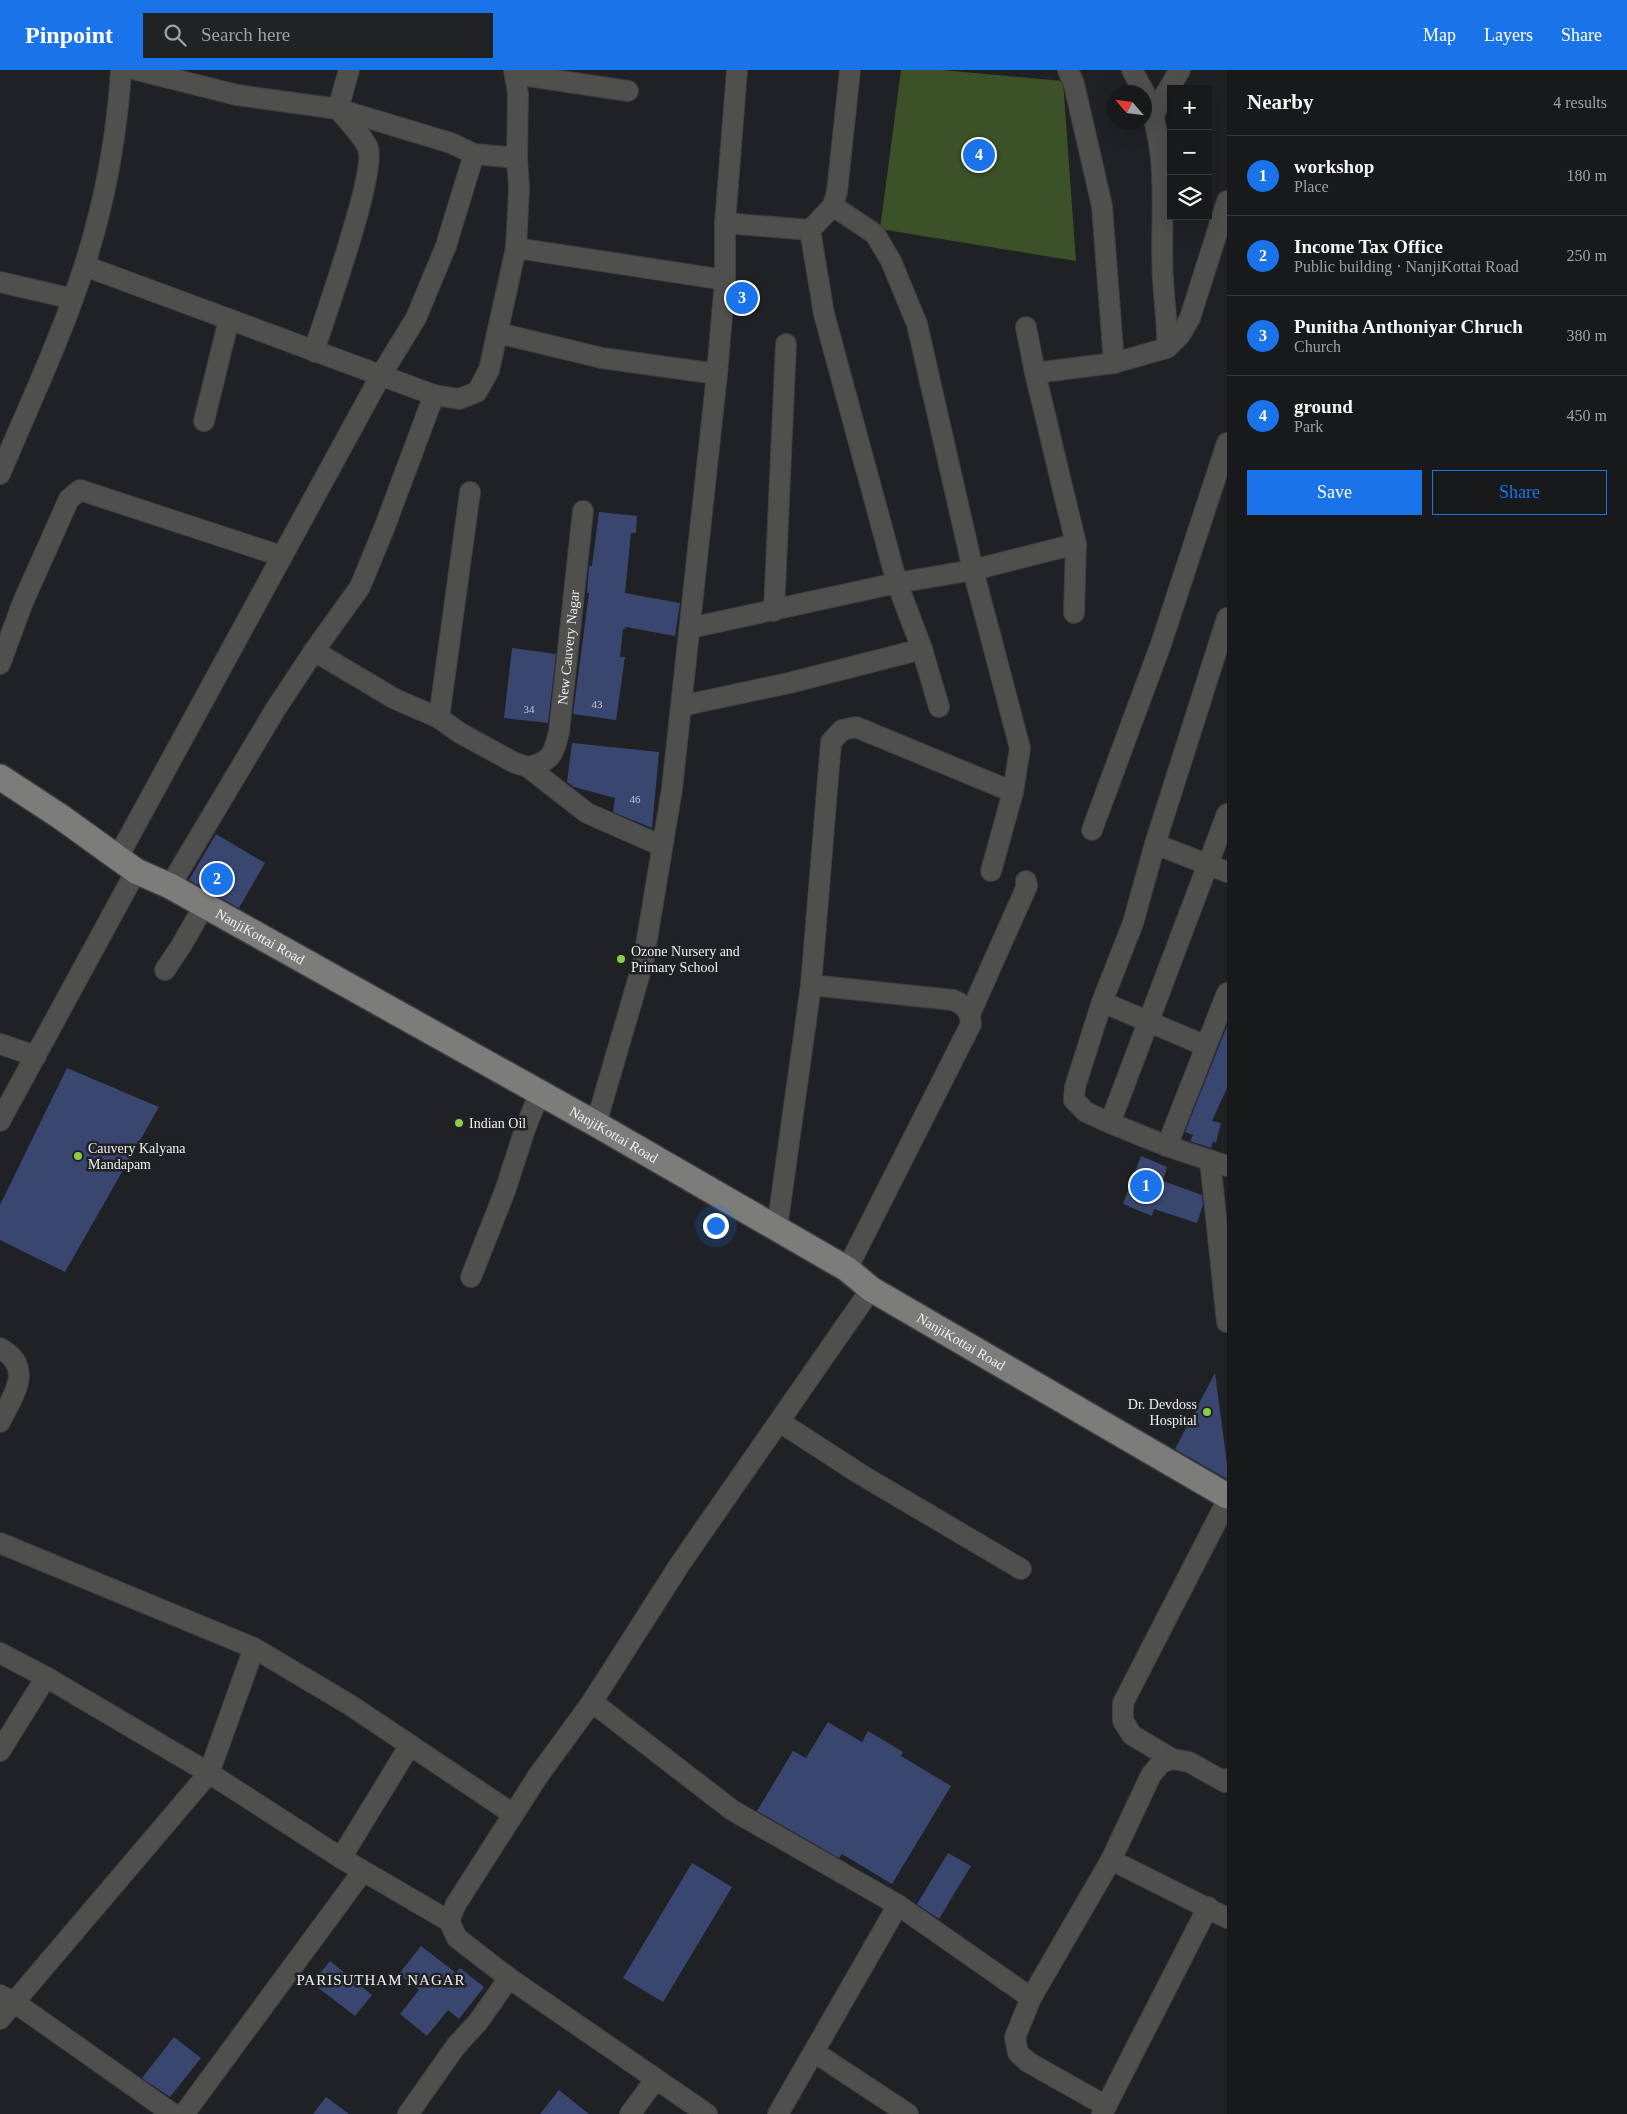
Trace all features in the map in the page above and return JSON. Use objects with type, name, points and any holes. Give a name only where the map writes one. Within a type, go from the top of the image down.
[{"type":"main road","name":"NanjiKottai Road","points":[[0,777],[127,864],[170,886],[596,1124],[847,1269],[872,1290],[1227,1496]]},
{"type":"street","points":[[0,474],[50,360],[85,266],[105,184],[119,105],[121,70]]},
{"type":"street","points":[[138,70],[237,95],[338,109],[451,143],[474,154],[517,158]]},
{"type":"street","points":[[338,109],[349,70]]},
{"type":"street","points":[[596,1124],[643,963],[672,789],[717,374],[725,280],[724,223],[736,70]]},
{"type":"street","points":[[810,230],[833,206],[837,192],[850,70]]},
{"type":"street","points":[[1068,70],[1074,84],[1102,206],[1114,363]]},
{"type":"street","points":[[1132,70],[1140,85]]},
{"type":"street","points":[[1154,113],[1180,70]]},
{"type":"street","points":[[85,266],[434,395],[459,398],[477,392],[489,370],[516,248],[519,188],[517,158],[518,94],[514,72],[628,91]]},
{"type":"street","points":[[314,351],[363,194],[370,158],[368,147],[338,109]]},
{"type":"street","points":[[1152,109],[1160,151],[1163,280],[1168,320],[1167,348]]},
{"type":"street","points":[[0,1121],[36,1056],[127,864],[281,556],[381,375],[416,318],[446,246],[474,154]]},
{"type":"street","points":[[1035,373],[1114,363],[1167,348],[1180,335],[1190,318],[1227,201]]},
{"type":"street","points":[[833,206],[875,234],[891,261],[917,324],[973,570],[1020,748],[1013,792],[991,871]]},
{"type":"street","points":[[724,223],[810,230]]},
{"type":"street","points":[[810,230],[824,314],[897,583],[922,648],[939,707]]},
{"type":"street","points":[[516,248],[725,280]]},
{"type":"street","points":[[0,282],[72,299]]},
{"type":"street","points":[[204,421],[229,319]]},
{"type":"street","points":[[1026,327],[1035,373],[1076,544],[1074,613]]},
{"type":"street","points":[[498,333],[602,358],[717,374]]},
{"type":"street","points":[[774,611],[786,344]]},
{"type":"street","points":[[170,886],[275,710],[314,650],[360,587],[434,395]]},
{"type":"street","points":[[1092,830],[1161,644],[1227,443]]},
{"type":"street","points":[[0,664],[23,602],[70,499],[80,490],[281,556]]},
{"type":"street","points":[[439,718],[470,492]]},
{"type":"street","name":"New Cauvery Nagar","points":[[528,767],[544,763],[554,751],[559,732],[583,511]]},
{"type":"street","points":[[690,628],[897,583],[973,570],[1076,544]]},
{"type":"street","points":[[1227,618],[1154,844],[1133,922],[1102,1002],[1074,1087],[1074,1100],[1086,1112],[1110,1124],[1166,1146],[1218,1163],[1227,1322]]},
{"type":"street","points":[[681,706],[789,683],[922,648]]},
{"type":"street","points":[[314,650],[396,698],[439,718],[460,733],[516,763],[528,767],[587,813],[662,846]]},
{"type":"street","points":[[777,1228],[812,985],[831,742],[842,730],[856,727],[1013,792]]},
{"type":"street","points":[[1110,1124],[1227,814]]},
{"type":"street","points":[[1154,844],[1227,872]]},
{"type":"street","points":[[970,1014],[1027,886],[1026,881]]},
{"type":"street","points":[[166,970],[204,906]]},
{"type":"street","points":[[812,985],[953,1000],[963,1004],[970,1014],[971,1024],[847,1269]]},
{"type":"street","points":[[1166,1146],[1227,993]]},
{"type":"street","points":[[1102,1002],[1206,1046]]},
{"type":"street","points":[[0,1044],[36,1056]]},
{"type":"street","points":[[471,1277],[505,1191],[526,1126],[540,1093]]},
{"type":"street","points":[[449,1921],[456,1904],[538,1776],[592,1702],[680,1564],[872,1290]]},
{"type":"street","points":[[0,1348],[11,1354],[20,1367],[18,1384],[0,1422]]},
{"type":"street","points":[[780,1422],[860,1474],[1021,1570]]},
{"type":"street","points":[[1226,1781],[1189,1762],[1172,1759],[1132,1735],[1123,1721],[1123,1703],[1227,1501]]},
{"type":"street","points":[[0,1543],[254,1648],[350,1705],[514,1814]]},
{"type":"street","points":[[0,2019],[7,1998],[209,1773],[254,1648]]},
{"type":"street","points":[[0,1653],[46,1677],[209,1773],[341,1858],[449,1921],[458,1938],[509,1978],[707,2114]]},
{"type":"street","points":[[0,1751],[46,1677]]},
{"type":"street","points":[[592,1702],[732,1810],[898,1905],[1031,1998]]},
{"type":"street","points":[[341,1858],[410,1745]]},
{"type":"street","points":[[1172,1759],[1161,1763],[1151,1775],[1111,1860],[1031,1998],[1015,2037],[1018,2053],[1028,2062],[1104,2110],[1208,1908]]},
{"type":"street","points":[[1111,1860],[1227,1918]]},
{"type":"street","points":[[184,2114],[363,1871]]},
{"type":"street","points":[[778,2114],[898,1905]]},
{"type":"street","points":[[408,2114],[456,2046],[478,2022],[509,1978]]},
{"type":"street","points":[[7,1998],[173,2114]]},
{"type":"street","points":[[814,2052],[908,2114]]},
{"type":"street","points":[[630,2114],[656,2079]]},
{"type":"green space","points":[[901,70],[942,70],[1063,81],[1076,261],[880,229]]},
{"type":"building","points":[[599,512],[637,516],[636,533],[631,533],[625,593],[680,603],[675,636],[626,627],[623,629],[620,657],[625,657],[616,720],[573,714],[589,593],[587,593],[589,566],[592,566]]},
{"type":"building","points":[[512,648],[556,654],[548,723],[504,718]]},
{"type":"building","points":[[572,743],[659,752],[652,828],[613,812],[615,798],[574,787],[567,782]]},
{"type":"building","points":[[216,834],[265,863],[239,908],[189,880]]},
{"type":"building","points":[[1227,1026],[1227,1088],[1212,1121],[1221,1123],[1216,1143],[1213,1141],[1211,1148],[1190,1141],[1193,1135],[1185,1132]]},
{"type":"building","name":"Cauvery Kalyana Mandapam","points":[[67,1068],[159,1107],[65,1272],[0,1240],[0,1205]]},
{"type":"building","points":[[1141,1156],[1167,1167],[1163,1181],[1202,1195],[1203,1205],[1197,1223],[1154,1209],[1152,1216],[1123,1204]]},
{"type":"building","name":"Dr. Devdoss Hospital","points":[[1215,1373],[1227,1464],[1227,1479],[1175,1449]]},
{"type":"building","points":[[828,1722],[862,1742],[868,1731],[903,1752],[901,1756],[951,1786],[892,1884],[842,1854],[839,1858],[757,1811],[793,1751],[806,1758]]},
{"type":"building","points":[[948,1853],[971,1866],[939,1919],[917,1904]]},
{"type":"building","points":[[692,1863],[732,1887],[663,2002],[623,1978]]},
{"type":"building","points":[[421,1946],[456,1973],[460,1968],[484,1987],[459,2019],[448,2010],[427,2036],[400,2014],[419,1990],[399,1974]]},
{"type":"building","points":[[330,1961],[372,1995],[355,2016],[312,1983]]},
{"type":"building","points":[[174,2037],[201,2058],[170,2097],[142,2078]]},
{"type":"building","points":[[559,2090],[589,2114],[540,2114]]},
{"type":"building","points":[[326,2097],[349,2114],[313,2114]]},
{"type":"place","name":"ground","points":[[979,155]]},
{"type":"place","name":"Punitha Anthoniyar Chruch","points":[[742,298]]},
{"type":"place","name":"Income Tax Office","points":[[217,879]]},
{"type":"place","name":"Ozone Nursery and Primary School","points":[[621,959]]},
{"type":"place","name":"Indian Oil","points":[[459,1123]]},
{"type":"place","name":"Cauvery Kalyana Mandapam","points":[[78,1156]]},
{"type":"place","name":"workshop","points":[[1146,1186]]},
{"type":"place","name":"Dr. Devdoss Hospital","points":[[1207,1412]]},
{"type":"district","name":"PARISUTHAM NAGAR","points":[[381,1980]]}]
